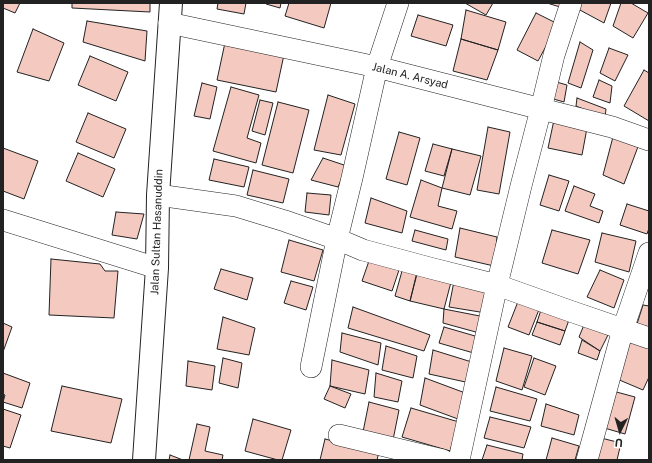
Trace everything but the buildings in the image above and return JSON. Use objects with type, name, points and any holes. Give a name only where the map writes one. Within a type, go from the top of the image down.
[{"type":"highway","name":"Jalan Sultan Hasanuddin","points":[[144,460],[157,268],[158,195],[170,13]]},
{"type":"street","points":[[311,367],[337,239],[377,67],[398,3]]},
{"type":"street","points":[[459,460],[497,284],[521,186],[554,55],[571,3]]},
{"type":"street","name":"Jalan A. Arsyad","points":[[170,13],[612,127],[649,140]]},
{"type":"street","points":[[158,195],[236,206],[285,220],[362,250],[497,284],[649,338]]},
{"type":"street","points":[[3,220],[157,268]]},
{"type":"street","points":[[587,460],[623,329],[649,253]]},
{"type":"street","points":[[339,435],[443,460]]}]
